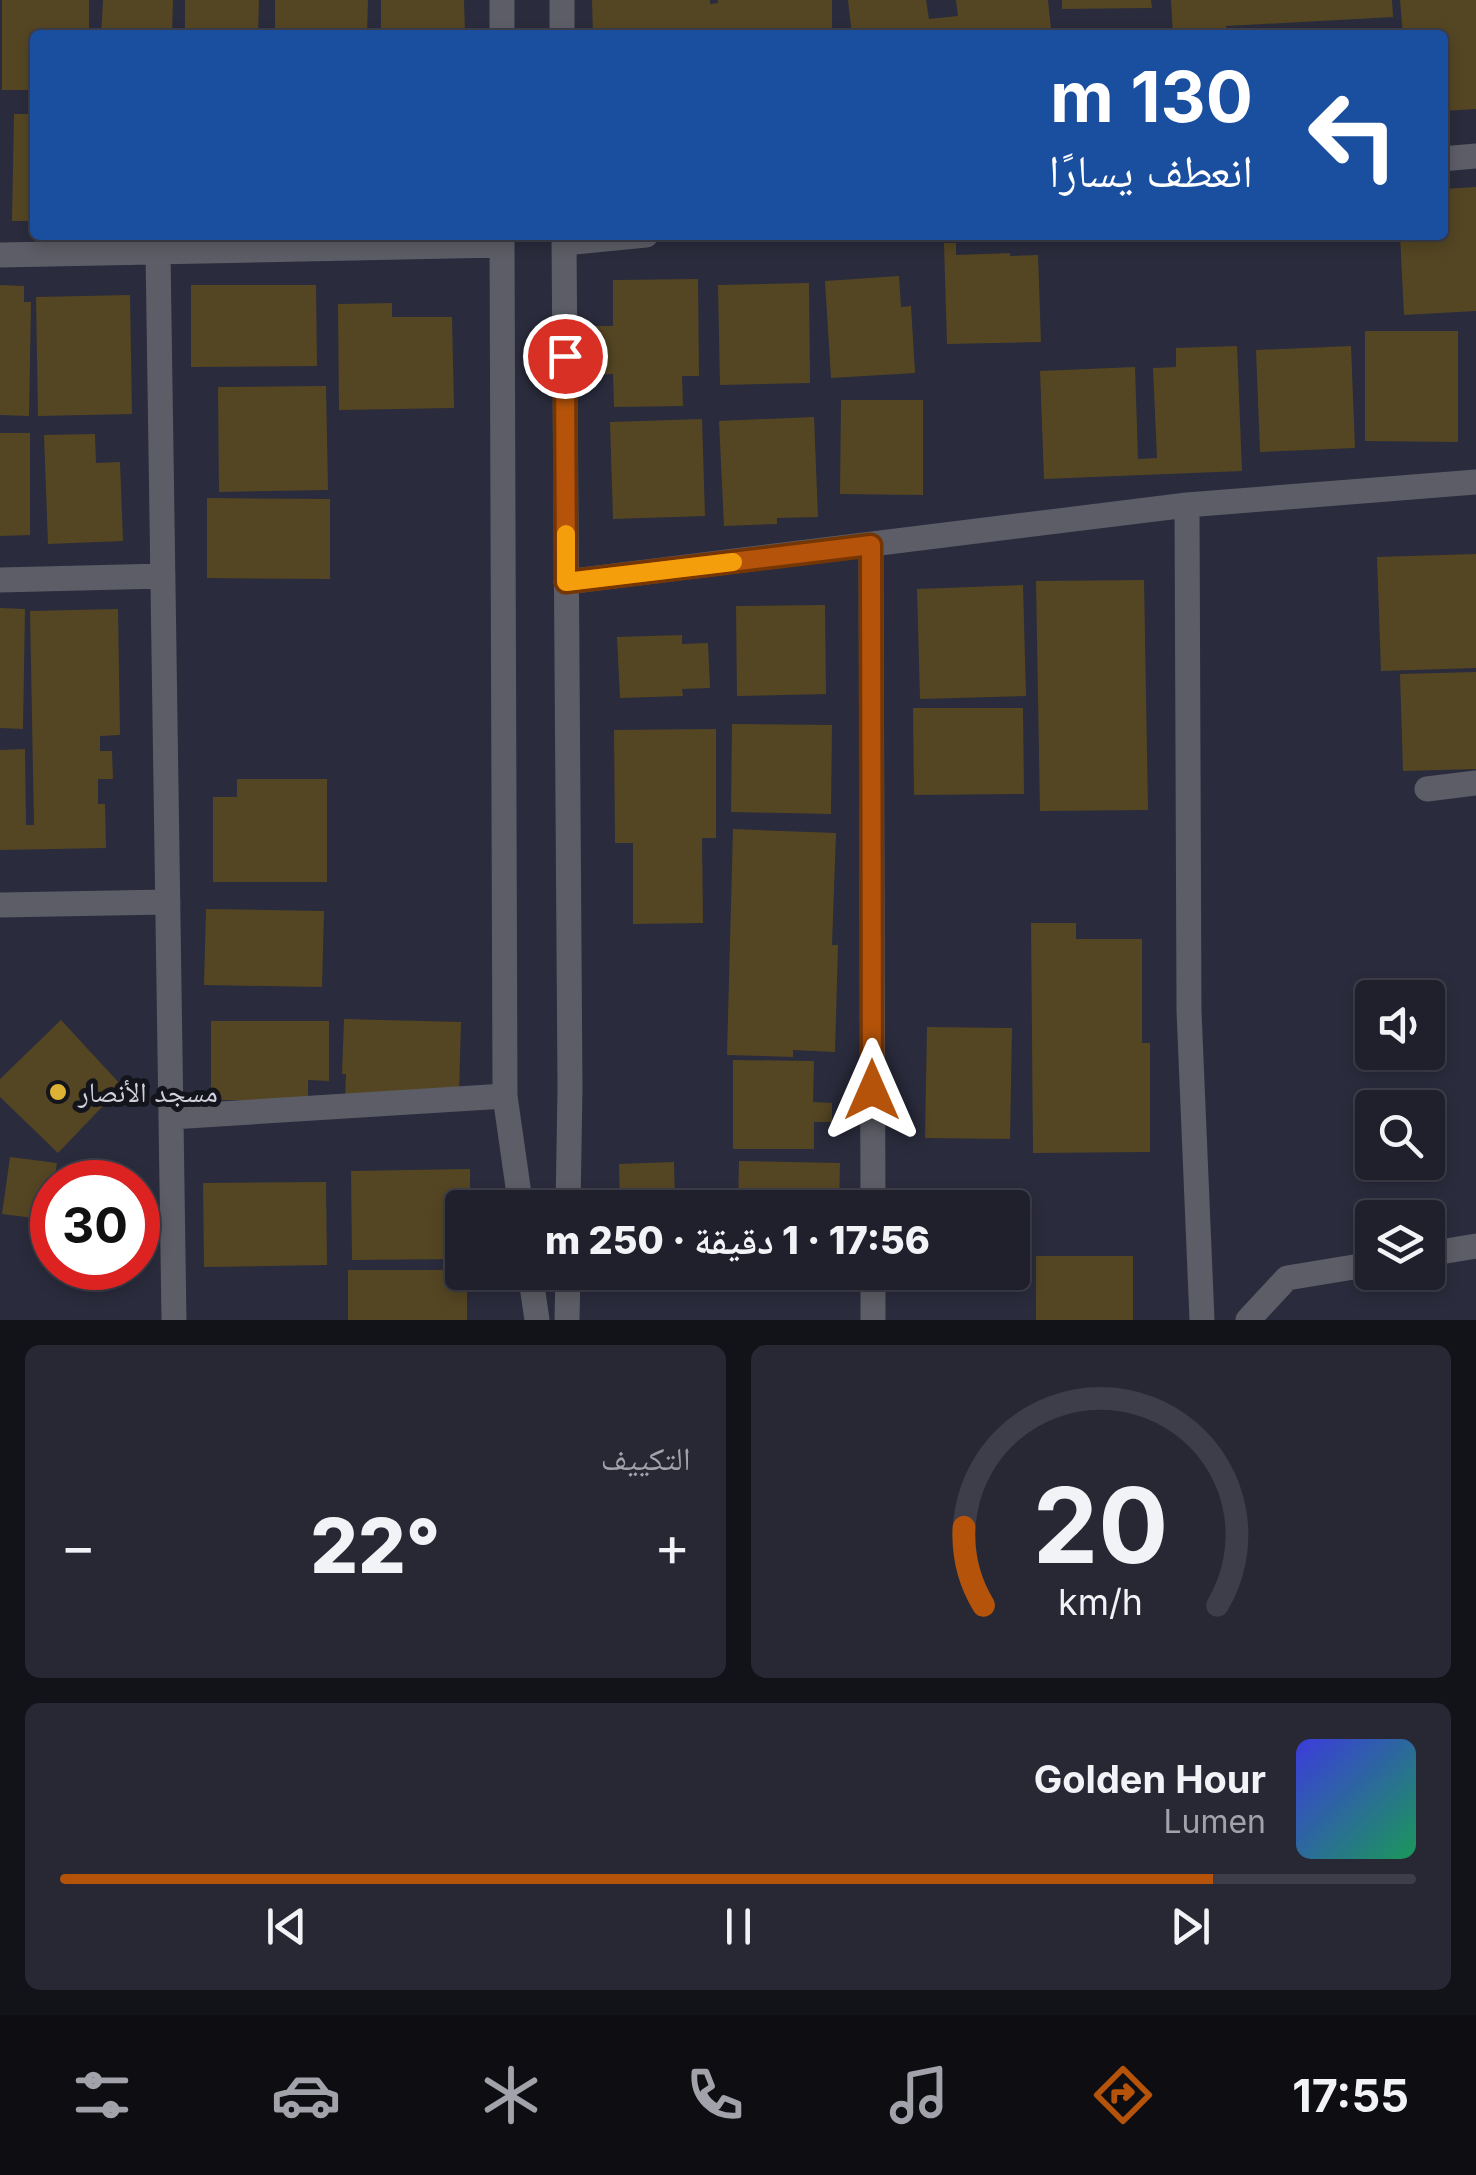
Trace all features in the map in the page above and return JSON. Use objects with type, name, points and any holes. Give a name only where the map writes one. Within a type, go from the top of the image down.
[{"type":"street","points":[[502,0],[502,30]]},
{"type":"street","points":[[562,0],[562,30]]},
{"type":"street","points":[[1448,158],[1476,156]]},
{"type":"street","points":[[0,255],[502,240],[505,1096],[518,1190]]},
{"type":"street","points":[[564,240],[568,1190]]},
{"type":"street","points":[[158,252],[174,1320]]},
{"type":"street","points":[[566,582],[1187,505],[1476,482]]},
{"type":"street","points":[[1187,505],[1189,1011],[1202,1320]]},
{"type":"street","points":[[871,545],[872,1190]]},
{"type":"street","points":[[0,580],[163,576]]},
{"type":"street","points":[[1427,789],[1476,783]]},
{"type":"street","points":[[0,905],[168,902]]},
{"type":"street","points":[[171,1116],[505,1096]]},
{"type":"street","points":[[1445,1251],[1476,1246]]},
{"type":"street","points":[[1248,1320],[1287,1278],[1355,1267]]},
{"type":"street","points":[[533,1290],[537,1320]]},
{"type":"street","points":[[567,1320],[568,1290]]},
{"type":"street","points":[[873,1290],[873,1320]]},
{"type":"building","points":[[2,0],[89,0],[89,30],[30,30],[30,90],[2,90]]},
{"type":"building","points":[[103,0],[173,0],[172,30],[101,30]]},
{"type":"building","points":[[185,0],[259,0],[258,30],[185,30]]},
{"type":"building","points":[[275,0],[368,0],[367,30],[275,30]]},
{"type":"building","points":[[381,0],[464,0],[465,30],[381,30]]},
{"type":"building","points":[[592,0],[710,0],[710,4],[718,0],[832,0],[832,30],[593,30]]},
{"type":"building","points":[[848,0],[926,0],[929,19],[958,16],[956,0],[1048,0],[1051,29],[1042,30],[851,30]]},
{"type":"building","points":[[1062,0],[1151,0],[1152,8],[1062,9]]},
{"type":"building","points":[[1171,0],[1392,0],[1393,17],[1226,26],[1226,30],[1173,30]]},
{"type":"building","points":[[1400,0],[1476,0],[1476,109],[1448,111],[1448,30],[1403,30]]},
{"type":"building","points":[[14,114],[30,114],[30,221],[12,221]]},
{"type":"building","points":[[1476,187],[1476,311],[1404,315],[1400,240],[1448,240],[1448,189]]},
{"type":"building","points":[[944,243],[956,243],[956,255],[1038,255],[1041,342],[947,344]]},
{"type":"building","points":[[899,276],[901,307],[911,306],[915,373],[831,378],[825,281]]},
{"type":"building","points":[[698,279],[699,376],[682,376],[683,406],[614,407],[613,374],[594,375],[593,326],[613,326],[613,280]]},
{"type":"building","points":[[809,283],[810,383],[720,385],[718,285]]},
{"type":"building","points":[[0,285],[24,286],[24,302],[31,302],[29,416],[0,415]]},
{"type":"building","points":[[191,285],[316,285],[317,366],[191,367]]},
{"type":"building","points":[[130,295],[132,414],[38,416],[36,297]]},
{"type":"building","points":[[392,303],[392,317],[452,317],[454,408],[339,410],[338,304]]},
{"type":"building","points":[[1365,331],[1458,331],[1458,442],[1365,441]]},
{"type":"building","points":[[1237,346],[1242,471],[1044,479],[1040,371],[1135,367],[1138,459],[1157,458],[1153,368],[1176,367],[1176,348]]},
{"type":"building","points":[[1351,346],[1355,448],[1260,452],[1256,350]]},
{"type":"building","points":[[326,386],[328,490],[219,492],[218,387]]},
{"type":"building","points":[[841,400],[923,400],[923,495],[840,494]]},
{"type":"building","points":[[814,417],[818,517],[777,518],[777,524],[724,526],[719,421]]},
{"type":"building","points":[[702,419],[705,516],[613,519],[610,422]]},
{"type":"building","points":[[0,433],[30,433],[30,535],[0,536]]},
{"type":"building","points":[[95,434],[96,463],[120,462],[123,541],[48,544],[44,435]]},
{"type":"building","points":[[207,498],[330,499],[330,579],[207,578]]},
{"type":"building","points":[[1476,554],[1476,668],[1381,671],[1377,557]]},
{"type":"building","points":[[1144,580],[1148,810],[1040,811],[1036,581]]},
{"type":"building","points":[[1023,585],[1026,696],[920,699],[917,589]]},
{"type":"building","points":[[825,605],[826,694],[737,696],[736,606]]},
{"type":"building","points":[[0,608],[25,609],[23,729],[0,728]]},
{"type":"building","points":[[118,609],[120,735],[100,736],[100,751],[112,751],[113,779],[98,779],[98,804],[105,804],[106,848],[0,850],[0,750],[25,749],[26,825],[34,825],[30,611]]},
{"type":"building","points":[[682,635],[682,644],[708,643],[710,688],[682,689],[683,696],[620,698],[617,637]]},
{"type":"building","points":[[1476,672],[1476,769],[1403,771],[1400,674]]},
{"type":"building","points":[[913,708],[1023,708],[1024,794],[914,795]]},
{"type":"building","points":[[732,724],[832,725],[831,814],[731,812]]},
{"type":"building","points":[[716,729],[716,838],[702,838],[703,923],[633,924],[633,843],[615,843],[614,730]]},
{"type":"building","points":[[237,779],[327,779],[327,882],[213,882],[213,797],[237,797]]},
{"type":"building","points":[[733,829],[836,833],[832,945],[838,945],[835,1052],[793,1050],[793,1057],[727,1055]]},
{"type":"building","points":[[206,909],[324,911],[322,987],[204,985]]},
{"type":"building","points":[[1031,923],[1076,923],[1076,939],[1142,939],[1142,1043],[1150,1043],[1150,1152],[1033,1153]]},
{"type":"building","points":[[344,1019],[461,1022],[459,1094],[345,1102]]},
{"type":"building","name":"مسجد الأنصار","points":[[61,1020],[122,1086],[58,1153],[0,1097],[0,1079]]},
{"type":"building","points":[[211,1021],[329,1021],[329,1081],[308,1080],[308,1100],[211,1100]]},
{"type":"building","points":[[927,1027],[1012,1028],[1010,1139],[925,1138]]},
{"type":"building","points":[[733,1060],[814,1061],[813,1102],[832,1103],[832,1122],[814,1122],[814,1149],[733,1149]]},
{"type":"building","points":[[10,1157],[34,1160],[30,1160],[30,1218],[2,1214]]},
{"type":"building","points":[[739,1161],[840,1163],[839,1190],[738,1190]]},
{"type":"building","points":[[674,1162],[675,1190],[620,1190],[619,1164]]},
{"type":"building","points":[[470,1169],[470,1190],[445,1190],[445,1259],[352,1260],[351,1171]]},
{"type":"building","points":[[326,1182],[327,1265],[204,1267],[203,1183]]},
{"type":"building","points":[[1036,1256],[1133,1256],[1133,1320],[1036,1320]]},
{"type":"building","points":[[348,1270],[445,1270],[445,1290],[467,1290],[467,1320],[348,1320]]},
{"type":"slow traffic","points":[[566,534],[566,582],[733,562]]},
{"type":"place","name":"مسجد الأنصار","points":[[58,1092]]},
{"type":"route","points":[[565,356],[566,582],[871,545],[872,1090]]}]
